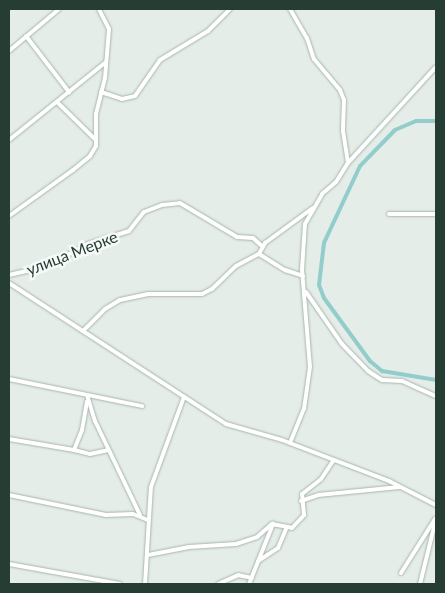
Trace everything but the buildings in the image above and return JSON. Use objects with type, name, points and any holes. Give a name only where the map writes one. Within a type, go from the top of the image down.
[{"type":"street","points":[[9,51],[59,9]]},
{"type":"street","points":[[9,216],[90,156],[96,140],[96,114],[107,61],[109,29],[99,9]]},
{"type":"street","points":[[101,92],[122,99],[135,96],[160,60],[208,31],[230,9]]},
{"type":"street","points":[[290,9],[314,59],[340,90],[344,100],[343,131],[348,163]]},
{"type":"street","points":[[26,36],[69,92]]},
{"type":"street","points":[[9,140],[107,61]]},
{"type":"street","points":[[290,443],[304,409],[308,388],[303,230],[322,194],[345,172],[348,163],[436,67]]},
{"type":"street","points":[[57,102],[96,140]]},
{"type":"street","name":"улица Мерке","points":[[9,275],[47,266],[76,249],[135,227],[140,217],[152,208],[180,203],[237,237],[253,238],[262,246]]},
{"type":"street","points":[[83,331],[105,309],[120,300],[148,294],[202,294],[236,266],[259,254],[262,246],[302,213],[314,207]]},
{"type":"street","points":[[390,214],[436,214]]},
{"type":"street","points":[[259,254],[285,270],[304,276]]},
{"type":"street","points":[[9,283],[232,426],[290,443],[334,460],[401,487],[436,505]]},
{"type":"street","points":[[306,292],[342,344],[368,371],[382,380],[402,381],[436,396]]},
{"type":"street","points":[[9,379],[87,397],[142,406]]},
{"type":"street","points":[[87,397],[109,450],[142,516],[148,520]]},
{"type":"street","points":[[73,450],[82,430],[87,397]]},
{"type":"street","points":[[145,584],[151,487],[184,397]]},
{"type":"street","points":[[9,439],[90,454],[109,450]]},
{"type":"street","points":[[273,524],[292,528],[302,521],[304,515],[301,501],[304,491],[320,479],[334,460]]},
{"type":"street","points":[[301,501],[318,495],[401,487]]},
{"type":"street","points":[[9,495],[106,515],[142,516]]},
{"type":"street","points":[[402,573],[436,518]]},
{"type":"street","points":[[420,584],[436,518]]},
{"type":"street","points":[[148,555],[189,547],[236,544],[257,537],[273,524]]},
{"type":"street","points":[[249,584],[273,524]]},
{"type":"street","points":[[258,561],[278,548],[287,528]]},
{"type":"street","points":[[9,564],[120,584]]},
{"type":"street","points":[[218,584],[238,575],[252,578]]},
{"type":"waterway","points":[[436,121],[416,121],[395,130],[360,166],[324,243],[319,285],[324,298],[370,361],[382,371],[436,380]]}]
